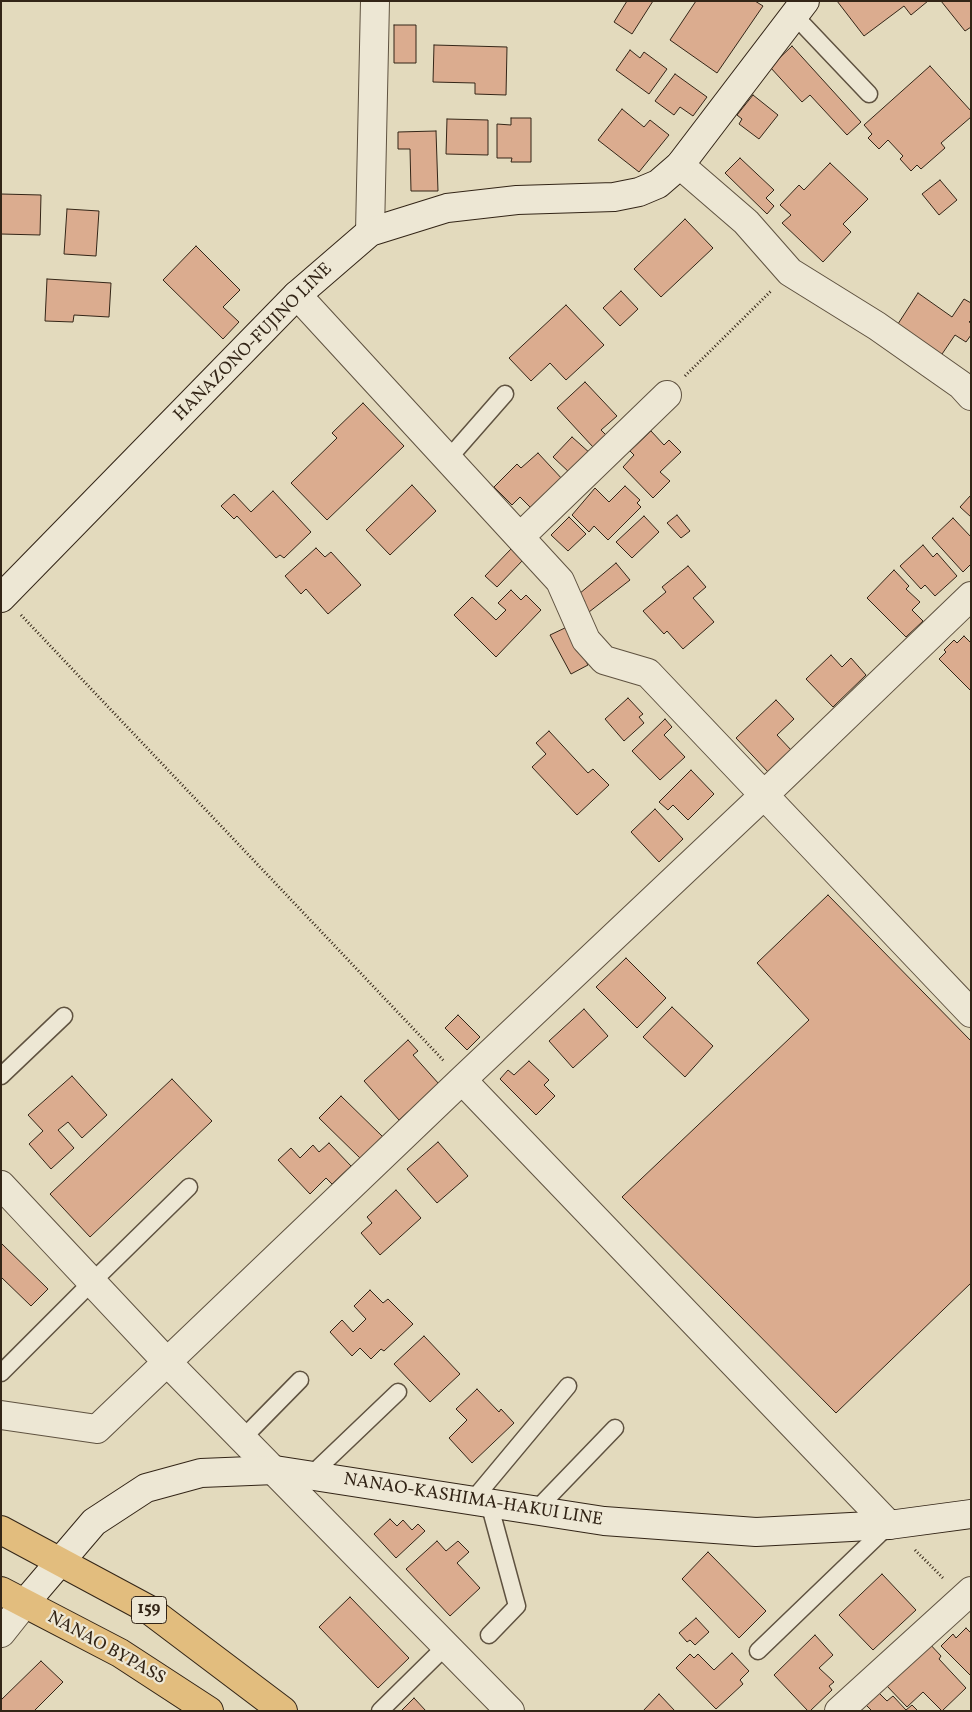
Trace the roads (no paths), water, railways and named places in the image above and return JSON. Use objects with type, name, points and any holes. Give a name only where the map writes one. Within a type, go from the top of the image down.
[{"type":"highway","name":"159","points":[[1,1530],[148,1609],[283,1711]]},
{"type":"highway","name":"NANAO BYPASS","points":[[12,1598],[120,1653],[209,1711]]},
{"type":"street","points":[[370,232],[375,1]]},
{"type":"street","name":"HANAZONO-FUJINO LINE","points":[[2,597],[297,295],[370,232],[447,208],[517,200],[614,197],[639,192],[658,184],[680,165],[799,8]]},
{"type":"street","points":[[680,165],[746,222],[790,272],[877,326],[961,385],[971,396]]},
{"type":"street","points":[[297,295],[560,581],[586,640],[604,660],[648,673],[971,1013]]},
{"type":"street","points":[[520,537],[667,395]]},
{"type":"street","points":[[1,1415],[96,1429],[971,596]]},
{"type":"street","points":[[462,1080],[889,1525]]},
{"type":"street","points":[[1,1185],[167,1362],[510,1711]]},
{"type":"street","name":"NANAO-KASHIMA-HAKUI LINE","points":[[1,1633],[12,1598],[60,1561],[94,1522],[146,1488],[201,1472],[275,1470],[604,1521],[756,1532],[889,1525],[971,1514]]},
{"type":"street","points":[[839,1711],[967,1594]]},
{"type":"lane","points":[[799,8],[869,94]]},
{"type":"lane","points":[[448,459],[505,394]]},
{"type":"lane","points":[[1,1076],[64,1016]]},
{"type":"lane","points":[[1,1373],[189,1187]]},
{"type":"lane","points":[[242,1438],[300,1380]]},
{"type":"lane","points":[[489,1636],[517,1606],[480,1502],[568,1386]]},
{"type":"lane","points":[[310,1476],[398,1392]]},
{"type":"lane","points":[[535,1511],[615,1428]]},
{"type":"lane","points":[[758,1651],[889,1525]]},
{"type":"lane","points":[[380,1711],[446,1646]]}]
